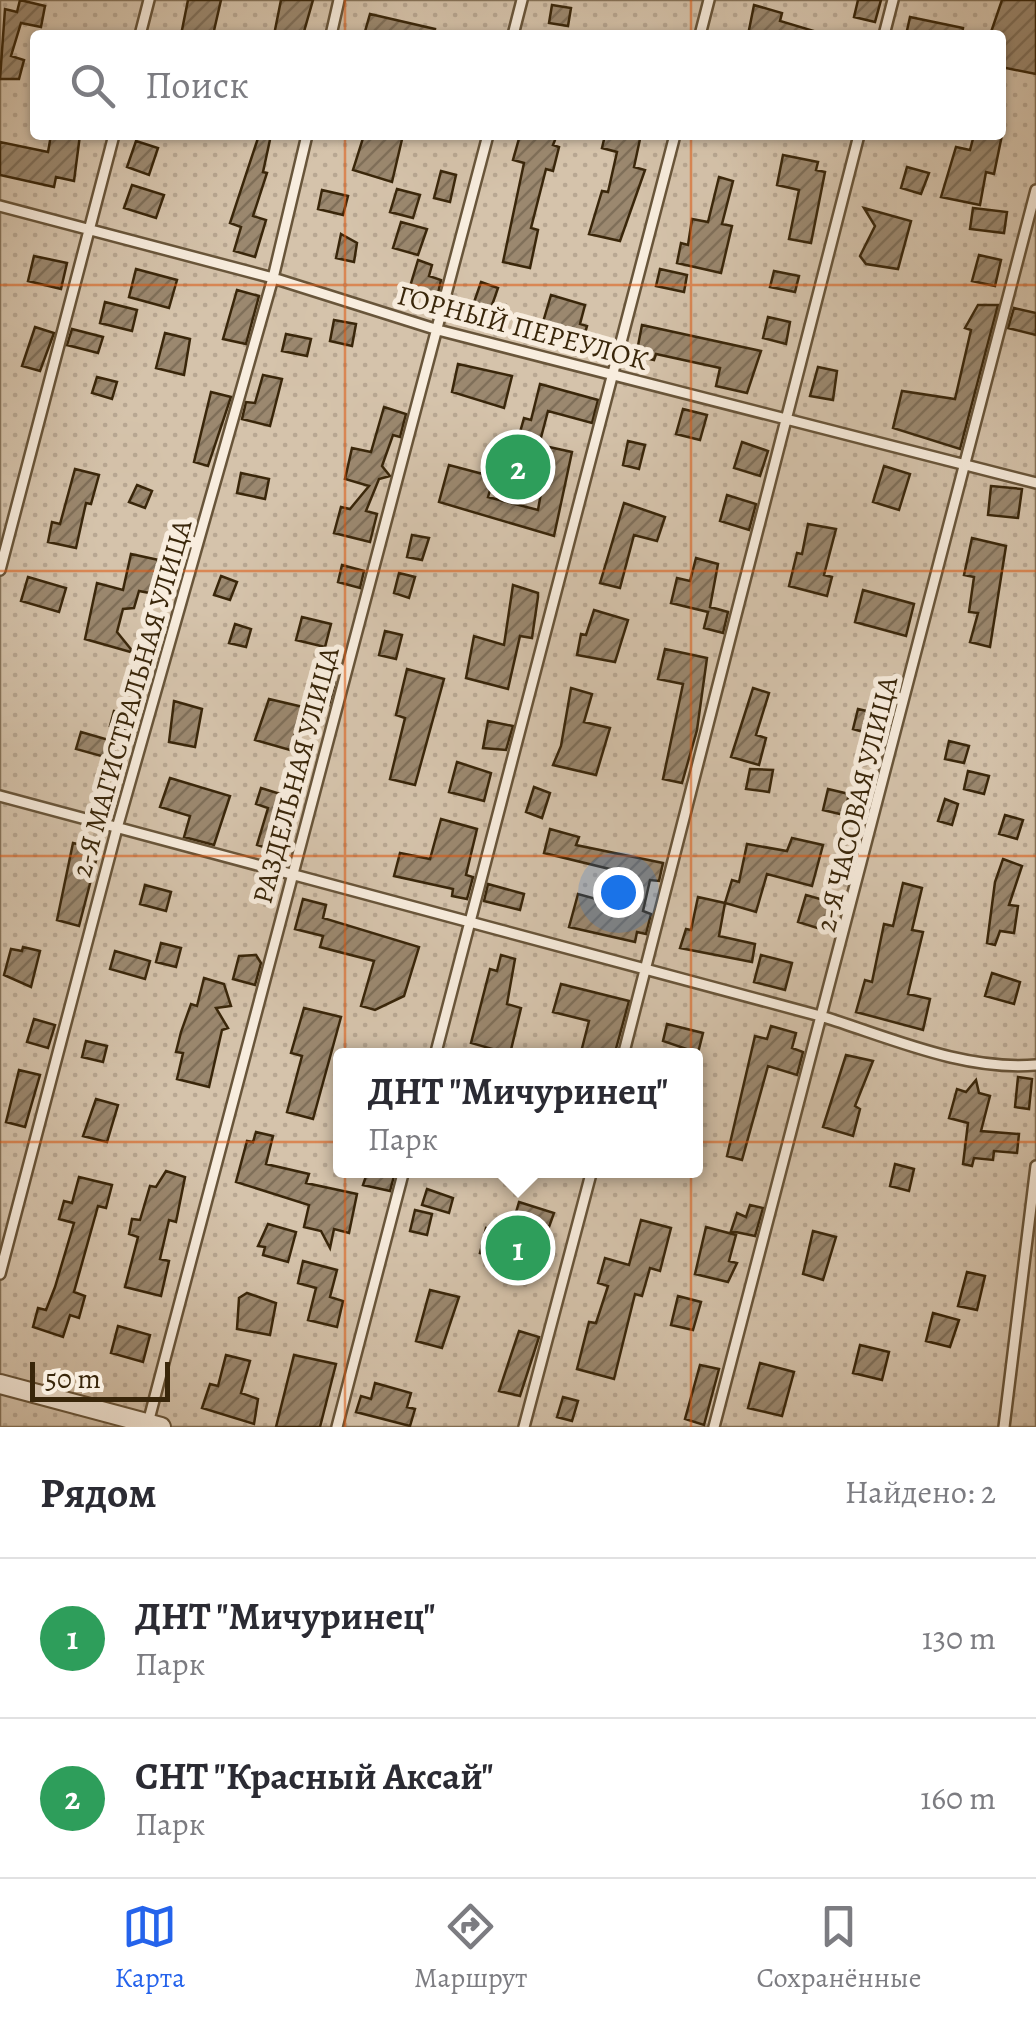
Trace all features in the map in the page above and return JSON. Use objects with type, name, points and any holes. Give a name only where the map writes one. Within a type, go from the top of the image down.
[{"type":"street","points":[[0,1384],[152,1426]]},
{"type":"lane","points":[[141,30],[149,0]]},
{"type":"lane","points":[[332,30],[340,0]]},
{"type":"lane","points":[[514,30],[522,0]]},
{"type":"lane","points":[[701,30],[709,0]]},
{"type":"lane","points":[[885,30],[893,0]]},
{"type":"lane","points":[[0,570],[113,140]]},
{"type":"lane","name":"2-Я МАГИСТРАЛЬНАЯ УЛИЦА","points":[[0,1274],[117,828],[273,278],[306,140]]},
{"type":"lane","name":"РАЗДЕЛЬНАЯ УЛИЦА","points":[[152,1426],[292,874],[487,140]]},
{"type":"lane","points":[[436,1048],[674,140]]},
{"type":"lane","points":[[625,1048],[857,140]]},
{"type":"lane","name":"2-Я ЧАСОВАЯ УЛИЦА","points":[[714,1427],[824,1017],[1036,190]]},
{"type":"lane","name":"ГОРНЫЙ ПЕРЕУЛОК","points":[[0,206],[273,278],[438,330],[1036,483]]},
{"type":"lane","points":[[0,796],[824,1017],[945,1054],[990,1064],[1036,1065]]},
{"type":"lane","points":[[1004,1427],[1036,1166]]},
{"type":"lane","points":[[337,1427],[402,1178]]},
{"type":"lane","points":[[524,1427],[590,1178]]},
{"type":"shaded area","points":[[0,0],[1036,0],[1036,1427],[0,1427]]},
{"type":"building","points":[[20,0],[45,6],[41,27],[21,23],[11,56],[24,60],[19,79],[0,79],[5,9],[17,12]]},
{"type":"building","points":[[188,0],[221,0],[214,30],[182,30]]},
{"type":"building","points":[[281,0],[313,0],[304,30],[275,30]]},
{"type":"building","points":[[858,0],[881,0],[875,22],[854,17]]},
{"type":"building","points":[[1002,0],[1036,0],[1036,74],[1006,68],[1006,30],[992,30]]},
{"type":"building","points":[[552,5],[571,8],[568,26],[549,23]]},
{"type":"building","points":[[754,5],[782,13],[780,21],[811,30],[749,30]]},
{"type":"building","points":[[370,14],[435,29],[435,30],[365,30]]},
{"type":"building","points":[[910,17],[963,28],[963,30],[907,30]]},
{"type":"building","points":[[50,140],[79,140],[74,181],[56,177],[54,187],[0,175],[0,142],[48,152]]},
{"type":"building","points":[[257,140],[270,140],[263,172],[267,173],[253,216],[266,220],[255,257],[234,251],[241,227],[230,223]]},
{"type":"building","points":[[362,140],[402,140],[392,182],[353,170]]},
{"type":"building","points":[[519,140],[555,140],[553,145],[559,147],[553,171],[546,169],[531,228],[538,230],[530,268],[503,262],[524,163],[513,160]]},
{"type":"building","points":[[604,140],[640,140],[634,167],[645,170],[620,241],[589,234],[602,191],[608,192],[617,152],[602,148]]},
{"type":"building","points":[[973,140],[1001,140],[994,174],[986,172],[980,205],[941,197],[956,147],[970,150]]},
{"type":"building","points":[[136,141],[158,148],[149,175],[127,167]]},
{"type":"building","points":[[783,155],[818,162],[816,170],[825,172],[811,243],[789,239],[799,190],[777,185]]},
{"type":"building","points":[[907,167],[929,173],[921,194],[901,188]]},
{"type":"building","points":[[441,171],[456,175],[450,202],[434,198]]},
{"type":"building","points":[[719,177],[733,181],[722,224],[732,226],[721,273],[677,263],[681,243],[688,245],[692,219],[708,222]]},
{"type":"building","points":[[132,185],[164,195],[156,218],[124,208]]},
{"type":"building","points":[[397,189],[420,195],[413,218],[390,212]]},
{"type":"building","points":[[322,190],[348,196],[343,215],[318,209]]},
{"type":"building","points":[[864,208],[911,221],[898,269],[866,264],[860,256],[875,226]]},
{"type":"building","points":[[973,208],[1007,212],[1004,233],[970,229]]},
{"type":"building","points":[[401,222],[427,229],[418,255],[393,248]]},
{"type":"building","points":[[341,234],[357,243],[354,262],[336,258]]},
{"type":"building","points":[[979,255],[1001,260],[995,286],[972,281]]},
{"type":"building","points":[[34,256],[67,263],[61,289],[28,281]]},
{"type":"building","points":[[418,260],[432,265],[429,276],[441,280],[437,298],[409,290]]},
{"type":"building","points":[[136,269],[177,280],[169,308],[129,297]]},
{"type":"building","points":[[660,269],[687,275],[684,292],[656,286]]},
{"type":"building","points":[[774,271],[799,276],[795,292],[770,287]]},
{"type":"building","points":[[481,282],[498,288],[489,314],[472,308]]},
{"type":"building","points":[[237,290],[259,296],[246,344],[223,339]]},
{"type":"building","points":[[551,295],[585,305],[580,324],[587,326],[582,344],[570,341],[568,349],[551,344],[554,333],[541,329]]},
{"type":"building","points":[[105,302],[137,310],[132,331],[100,323]]},
{"type":"building","points":[[978,305],[998,305],[960,449],[893,428],[902,391],[955,399],[971,330],[965,328]]},
{"type":"building","points":[[1014,308],[1036,313],[1036,335],[1008,328]]},
{"type":"building","points":[[768,317],[790,322],[786,344],[763,338]]},
{"type":"building","points":[[334,320],[356,324],[352,346],[330,341]]},
{"type":"building","points":[[642,325],[761,351],[747,393],[716,386],[720,368],[656,354],[654,360],[636,356]]},
{"type":"building","points":[[35,327],[54,333],[40,371],[22,366]]},
{"type":"building","points":[[72,329],[103,337],[98,353],[67,345]]},
{"type":"building","points":[[165,333],[190,339],[184,375],[156,368]]},
{"type":"building","points":[[286,334],[311,339],[307,356],[282,351]]},
{"type":"building","points":[[458,364],[512,376],[504,408],[452,392]]},
{"type":"building","points":[[818,367],[837,371],[833,400],[810,396]]},
{"type":"building","points":[[263,375],[282,379],[270,426],[242,419],[246,402],[255,403]]},
{"type":"building","points":[[97,377],[117,382],[112,399],[92,393]]},
{"type":"building","points":[[540,384],[598,400],[592,423],[548,411],[538,449],[517,443],[524,418],[531,420]]},
{"type":"building","points":[[211,392],[231,397],[208,466],[194,462]]},
{"type":"building","points":[[384,407],[406,414],[400,437],[393,435],[382,466],[390,476],[379,479],[366,511],[377,514],[370,542],[334,533],[341,507],[350,509],[369,486],[345,479],[352,448],[371,452]]},
{"type":"building","points":[[683,409],[707,415],[700,440],[676,434]]},
{"type":"building","points":[[628,441],[645,445],[639,469],[623,465]]},
{"type":"building","points":[[742,442],[768,451],[760,476],[734,468]]},
{"type":"building","points":[[549,447],[572,452],[554,536],[439,502],[449,465],[494,477],[488,497],[538,510]]},
{"type":"building","points":[[884,466],[910,474],[899,510],[873,502]]},
{"type":"building","points":[[75,469],[99,475],[91,504],[86,503],[76,548],[48,542],[52,522],[60,524]]},
{"type":"building","points":[[241,473],[269,479],[265,499],[237,493]]},
{"type":"building","points":[[137,485],[152,491],[145,508],[129,502]]},
{"type":"building","points":[[991,486],[1022,489],[1018,518],[988,515]]},
{"type":"building","points":[[727,495],[756,504],[749,530],[720,521]]},
{"type":"building","points":[[624,503],[665,517],[657,541],[634,535],[620,588],[600,583]]},
{"type":"building","points":[[808,524],[836,529],[824,575],[832,577],[827,596],[789,586],[797,553],[802,554]]},
{"type":"building","points":[[412,535],[429,538],[422,560],[407,557]]},
{"type":"building","points":[[972,538],[1006,546],[990,647],[970,642],[978,613],[969,612],[974,577],[964,575]]},
{"type":"building","points":[[131,554],[168,562],[160,595],[139,591],[134,608],[123,609],[117,632],[134,653],[85,639],[97,583],[123,590]]},
{"type":"building","points":[[696,558],[718,564],[710,607],[728,612],[723,633],[704,628],[708,612],[671,603],[677,578],[690,581]]},
{"type":"building","points":[[342,565],[364,571],[360,588],[338,582]]},
{"type":"building","points":[[399,573],[415,577],[409,598],[394,593]]},
{"type":"building","points":[[221,576],[237,582],[230,600],[214,595]]},
{"type":"building","points":[[28,577],[66,588],[59,612],[21,601]]},
{"type":"building","points":[[513,585],[538,593],[538,597],[532,638],[520,636],[508,689],[466,678],[474,636],[504,645]]},
{"type":"building","points":[[863,590],[914,604],[906,636],[855,622]]},
{"type":"building","points":[[594,610],[628,620],[615,662],[577,655],[581,634],[586,635]]},
{"type":"building","points":[[302,617],[331,624],[325,647],[296,640]]},
{"type":"building","points":[[235,624],[251,629],[246,647],[229,643]]},
{"type":"building","points":[[385,631],[402,635],[396,659],[379,655]]},
{"type":"building","points":[[665,649],[707,658],[697,730],[682,783],[663,779],[683,684],[658,679]]},
{"type":"building","points":[[407,669],[444,679],[415,785],[390,779],[405,718],[396,715]]},
{"type":"building","points":[[311,676],[335,682],[329,705],[305,699]]},
{"type":"building","points":[[571,688],[592,694],[584,722],[610,728],[596,775],[553,765],[561,746]]},
{"type":"building","points":[[753,688],[769,693],[756,735],[766,738],[759,765],[731,757]]},
{"type":"building","points":[[269,699],[303,707],[290,750],[255,740]]},
{"type":"building","points":[[174,701],[202,709],[195,747],[169,742]]},
{"type":"building","points":[[858,709],[884,715],[878,736],[853,729]]},
{"type":"building","points":[[114,711],[139,716],[136,731],[110,726]]},
{"type":"building","points":[[488,721],[513,726],[506,750],[483,748]]},
{"type":"building","points":[[81,732],[116,742],[112,759],[76,749]]},
{"type":"building","points":[[949,741],[969,746],[964,763],[945,759]]},
{"type":"building","points":[[457,762],[491,773],[484,801],[449,792]]},
{"type":"building","points":[[750,769],[773,770],[769,792],[746,789]]},
{"type":"building","points":[[968,771],[989,776],[984,794],[964,789]]},
{"type":"building","points":[[170,778],[230,796],[214,845],[184,837],[190,816],[160,807]]},
{"type":"building","points":[[534,787],[550,793],[542,818],[526,812]]},
{"type":"building","points":[[261,788],[287,796],[280,821],[292,825],[283,853],[257,845],[268,808],[256,804]]},
{"type":"building","points":[[828,789],[849,794],[844,815],[823,810]]},
{"type":"building","points":[[945,799],[958,804],[952,825],[938,821]]},
{"type":"building","points":[[1005,815],[1023,820],[1017,839],[999,834]]},
{"type":"building","points":[[441,819],[477,829],[466,875],[473,877],[467,899],[452,896],[453,889],[394,876],[400,853],[430,859]]},
{"type":"building","points":[[550,829],[579,837],[576,845],[663,863],[659,881],[650,880],[643,911],[651,914],[646,934],[637,932],[635,942],[569,927],[578,894],[618,905],[626,873],[544,853]]},
{"type":"building","points":[[792,838],[823,845],[812,886],[767,874],[756,912],[725,903],[732,880],[739,882],[747,844],[787,851]]},
{"type":"building","points":[[73,843],[99,849],[79,926],[57,920]]},
{"type":"building","points":[[1003,859],[1022,866],[1009,905],[1018,906],[1014,933],[1000,931],[995,945],[987,943],[995,882]]},
{"type":"building","points":[[903,883],[922,888],[912,930],[923,932],[908,994],[930,999],[923,1030],[856,1012],[865,980],[872,982],[884,924],[893,926]]},
{"type":"building","points":[[488,884],[524,894],[520,910],[484,901]]},
{"type":"building","points":[[145,885],[171,892],[166,911],[140,904]]},
{"type":"building","points":[[806,895],[838,904],[830,932],[798,922]]},
{"type":"building","points":[[698,897],[725,903],[719,936],[755,944],[752,962],[680,948],[686,929],[691,930]]},
{"type":"building","points":[[303,899],[326,905],[323,918],[419,947],[404,996],[375,1010],[361,1006],[374,961],[320,947],[323,936],[295,929]]},
{"type":"building","points":[[161,943],[181,948],[176,967],[156,962]]},
{"type":"building","points":[[23,947],[40,951],[31,987],[4,975],[11,949],[22,951]]},
{"type":"building","points":[[115,951],[150,961],[145,979],[110,969]]},
{"type":"building","points":[[256,955],[261,963],[255,985],[233,979],[239,956]]},
{"type":"building","points":[[501,955],[515,959],[507,1004],[521,1008],[511,1048],[471,1043],[490,969],[497,971]]},
{"type":"building","points":[[761,955],[792,963],[785,990],[754,982]]},
{"type":"building","points":[[992,973],[1020,982],[1014,1004],[985,996]]},
{"type":"building","points":[[204,978],[224,984],[231,1006],[216,1008],[228,1028],[222,1030],[209,1087],[177,1079],[183,1053],[176,1052],[181,1032],[191,1004],[197,1006]]},
{"type":"building","points":[[561,984],[629,1001],[616,1048],[582,1048],[589,1021],[553,1012]]},
{"type":"building","points":[[304,1008],[341,1017],[313,1119],[287,1112],[302,1056],[291,1053]]},
{"type":"building","points":[[34,1019],[55,1025],[48,1048],[27,1042]]},
{"type":"building","points":[[667,1024],[703,1033],[699,1048],[683,1048],[663,1041]]},
{"type":"building","points":[[771,1026],[796,1033],[792,1048],[803,1052],[797,1075],[768,1066],[742,1160],[727,1156],[755,1036],[767,1039]]},
{"type":"building","points":[[86,1041],[107,1046],[103,1062],[82,1057]]},
{"type":"building","points":[[846,1055],[873,1061],[855,1106],[860,1109],[853,1136],[823,1127]]},
{"type":"building","points":[[19,1070],[40,1075],[25,1127],[6,1122]]},
{"type":"building","points":[[1018,1077],[1032,1079],[1029,1109],[1015,1107]]},
{"type":"building","points":[[976,1080],[979,1093],[990,1096],[981,1131],[1019,1134],[1017,1153],[994,1151],[993,1160],[974,1158],[972,1166],[963,1164],[968,1123],[949,1118],[957,1089],[966,1092]]},
{"type":"building","points":[[96,1099],[118,1105],[107,1142],[83,1136]]},
{"type":"building","points":[[256,1132],[273,1136],[266,1164],[309,1174],[306,1183],[357,1194],[349,1233],[334,1229],[330,1248],[321,1231],[304,1227],[309,1205],[236,1182],[247,1141],[253,1142]]},
{"type":"building","points":[[895,1164],[914,1169],[909,1191],[890,1186]]},
{"type":"building","points":[[166,1171],[185,1177],[176,1222],[169,1220],[160,1259],[169,1261],[161,1296],[125,1287],[138,1237],[129,1234],[132,1219],[140,1220],[150,1186],[156,1187]]},
{"type":"building","points":[[79,1177],[112,1185],[106,1208],[98,1206],[74,1292],[85,1296],[79,1318],[70,1315],[63,1337],[33,1327],[38,1308],[46,1310],[55,1287],[74,1223],[59,1219],[64,1201],[72,1203]]},
{"type":"building","points":[[365,1178],[393,1178],[390,1191],[363,1185]]},
{"type":"building","points":[[427,1189],[453,1198],[449,1213],[422,1205]]},
{"type":"building","points":[[519,1202],[554,1213],[549,1227],[515,1216]]},
{"type":"building","points":[[750,1205],[763,1208],[755,1236],[731,1231],[737,1213],[746,1217]]},
{"type":"building","points":[[415,1210],[432,1214],[427,1235],[410,1231]]},
{"type":"building","points":[[641,1220],[671,1228],[660,1271],[650,1268],[642,1296],[635,1294],[614,1379],[577,1369],[589,1322],[596,1323],[608,1286],[598,1283],[605,1258],[629,1265]]},
{"type":"building","points":[[268,1224],[296,1232],[288,1262],[263,1255],[265,1247],[258,1246]]},
{"type":"building","points":[[706,1227],[736,1235],[729,1261],[737,1263],[728,1282],[695,1274]]},
{"type":"building","points":[[486,1228],[500,1231],[494,1256],[480,1253]]},
{"type":"building","points":[[813,1231],[836,1237],[823,1280],[803,1274]]},
{"type":"building","points":[[303,1261],[337,1270],[330,1297],[343,1301],[337,1327],[308,1320],[316,1288],[298,1283]]},
{"type":"building","points":[[967,1272],[985,1276],[977,1310],[958,1306]]},
{"type":"building","points":[[430,1290],[459,1297],[442,1348],[416,1341]]},
{"type":"building","points":[[247,1293],[276,1303],[270,1335],[237,1329],[239,1298]]},
{"type":"building","points":[[678,1296],[701,1302],[693,1330],[671,1325]]},
{"type":"building","points":[[933,1313],[959,1320],[950,1347],[926,1341]]},
{"type":"building","points":[[118,1326],[150,1335],[143,1362],[111,1353]]},
{"type":"building","points":[[519,1331],[539,1337],[520,1396],[499,1391]]},
{"type":"building","points":[[860,1345],[889,1352],[882,1380],[853,1373]]},
{"type":"building","points":[[226,1355],[250,1361],[241,1393],[258,1399],[254,1424],[202,1408],[210,1384],[218,1386]]},
{"type":"building","points":[[294,1355],[336,1364],[320,1427],[276,1427]]},
{"type":"building","points":[[760,1363],[794,1372],[782,1416],[748,1408]]},
{"type":"building","points":[[700,1365],[719,1369],[704,1425],[685,1419]]},
{"type":"building","points":[[375,1383],[411,1393],[407,1407],[415,1409],[410,1426],[356,1412],[361,1396],[371,1399]]},
{"type":"building","points":[[563,1397],[578,1401],[572,1421],[557,1417]]},
{"type":"place","name":"СНТ \"Красный Аксай\"","points":[[518,467]]},
{"type":"place","name":"ДНТ \"Мичуринец\"","points":[[518,1248]]}]
